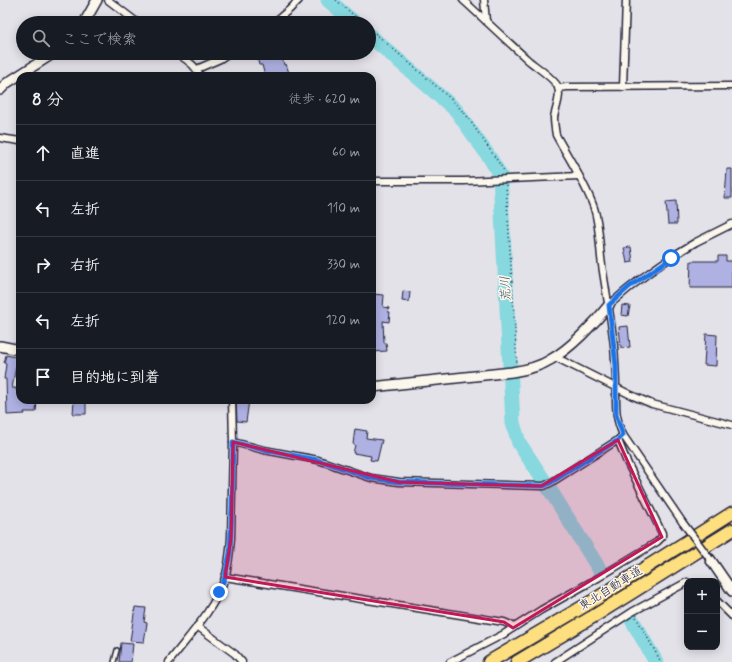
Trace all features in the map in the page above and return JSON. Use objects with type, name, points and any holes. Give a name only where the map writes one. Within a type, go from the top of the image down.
[{"type":"highway","name":"東北自動車道","points":[[489,662],[591,602],[732,513]]},
{"type":"highway","name":"東北自動車道","points":[[517,662],[732,530]]},
{"type":"street","points":[[88,16],[97,0]]},
{"type":"street","points":[[108,0],[129,16]]},
{"type":"street","points":[[282,16],[300,0]]},
{"type":"street","points":[[450,662],[504,634],[541,610],[605,574],[657,542],[662,537],[662,533],[626,460],[616,415],[614,347],[602,263],[600,234],[596,215],[590,199],[556,135],[554,128],[554,116],[559,94],[558,88],[554,82],[463,0]]},
{"type":"street","points":[[484,0],[486,21]]},
{"type":"street","points":[[623,87],[626,0]]},
{"type":"street","points":[[24,72],[43,60]]},
{"type":"street","points":[[186,60],[197,69],[198,72]]},
{"type":"street","points":[[197,69],[218,60]]},
{"type":"street","points":[[0,90],[16,77]]},
{"type":"street","points":[[558,88],[732,86]]},
{"type":"street","points":[[0,138],[16,140]]},
{"type":"street","points":[[376,181],[464,181],[579,176]]},
{"type":"street","points":[[376,387],[512,372],[525,370],[543,364],[555,358],[569,346],[629,287],[696,242],[732,224]]},
{"type":"street","points":[[0,346],[16,349]]},
{"type":"street","points":[[555,358],[652,404],[732,425]]},
{"type":"street","points":[[172,661],[215,600],[225,577],[230,553],[231,538],[233,442],[232,404]]},
{"type":"street","points":[[233,442],[264,450],[318,460],[370,478],[399,482],[544,486],[621,438]]},
{"type":"street","points":[[621,438],[732,591]]},
{"type":"street","points":[[225,577],[504,622],[512,625],[513,628]]},
{"type":"street","points":[[555,662],[634,611],[684,583]]},
{"type":"street","points":[[720,604],[732,616]]},
{"type":"street","points":[[197,626],[235,654],[242,662]]},
{"type":"lane","points":[[114,662],[117,650]]},
{"type":"path","points":[[336,0],[355,16]]},
{"type":"path","points":[[634,611],[661,662]]},
{"type":"highlighted area","points":[[618,440],[662,537],[513,628],[504,622],[225,577],[231,538],[233,442],[399,482],[541,486]]},
{"type":"building","points":[[258,60],[283,60],[289,72],[264,72],[262,65],[259,65]]},
{"type":"building","points":[[727,169],[732,169],[732,198],[725,198]]},
{"type":"building","points":[[676,201],[677,224],[668,224],[666,202]]},
{"type":"building","points":[[631,247],[633,262],[627,263],[624,248]]},
{"type":"building","points":[[718,256],[726,256],[726,261],[732,261],[732,288],[690,288],[691,261],[718,261]]},
{"type":"building","points":[[403,291],[410,292],[409,302],[402,301]]},
{"type":"building","points":[[376,294],[384,295],[383,307],[389,308],[388,312],[390,312],[389,322],[383,321],[384,343],[386,343],[387,351],[376,352]]},
{"type":"building","points":[[622,305],[630,306],[628,316],[621,315]]},
{"type":"building","points":[[628,326],[630,347],[621,348],[619,327]]},
{"type":"building","points":[[706,334],[717,335],[716,366],[704,365]]},
{"type":"building","points":[[6,355],[16,357],[12,388],[16,388],[16,404],[37,404],[36,412],[24,412],[25,414],[7,415],[6,379],[4,379],[6,364],[4,363]]},
{"type":"building","points":[[74,404],[86,404],[86,414],[73,414]]},
{"type":"building","points":[[236,404],[248,404],[246,422],[237,421]]},
{"type":"building","points":[[355,429],[367,431],[366,438],[382,440],[377,461],[370,460],[371,456],[353,453],[355,445],[353,444]]},
{"type":"building","points":[[135,607],[146,608],[144,622],[147,623],[144,642],[130,641]]},
{"type":"building","points":[[121,643],[133,644],[131,662],[119,662]]},
{"type":"waterway","name":"荒川","points":[[328,0],[347,16]]},
{"type":"waterway","name":"荒川","points":[[376,41],[456,110],[490,158],[500,175],[513,423],[519,443],[601,572]]},
{"type":"waterway","name":"荒川","points":[[631,618],[656,662]]},
{"type":"route","points":[[219,592],[228,567],[230,553],[233,442],[264,450],[318,460],[370,478],[399,482],[544,486],[618,440],[623,435],[616,415],[616,366],[609,305],[629,287],[671,258]]}]
